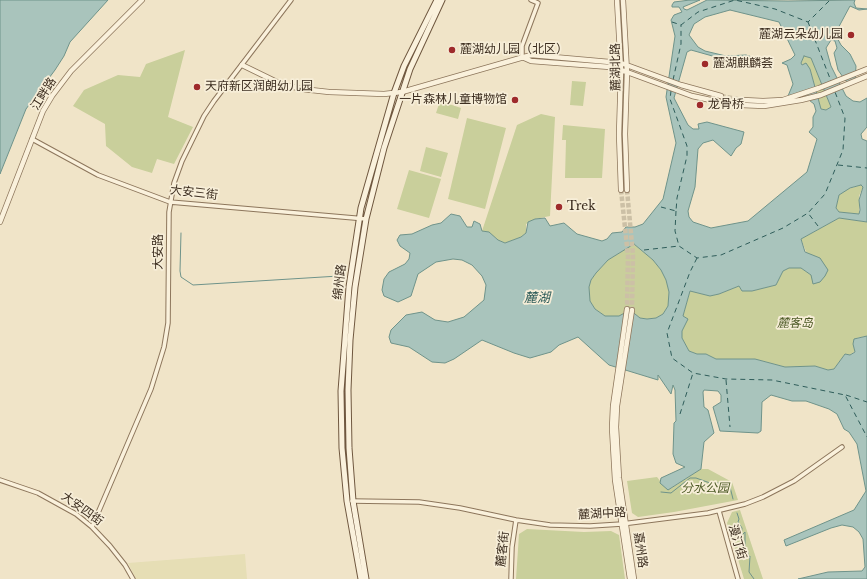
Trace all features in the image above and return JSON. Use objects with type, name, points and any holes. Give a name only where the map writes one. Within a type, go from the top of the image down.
[{"type":"main road","name":"绵州路","points":[[361,579],[342,448],[341,391],[349,287],[359,218],[394,93],[404,66],[437,0]]},
{"type":"main road","name":"绵州路","points":[[366,579],[350,501],[350,354],[355,288],[366,219],[384,148],[410,69],[442,0]]},
{"type":"street","name":"江畔路","points":[[0,222],[43,111],[61,83],[71,71],[142,0]]},
{"type":"street","name":"大安路","points":[[92,527],[151,389],[164,347],[168,323],[170,202],[182,161],[193,137],[214,101],[292,0]]},
{"type":"street","points":[[522,57],[522,46],[538,3],[531,0]]},
{"type":"street","points":[[617,0],[621,70]]},
{"type":"street","name":"麓湖北路","points":[[621,70],[619,134],[624,190],[627,65],[623,0]]},
{"type":"street","points":[[242,65],[281,84],[302,89],[329,92],[394,93],[531,55],[621,63],[665,80],[721,96]]},
{"type":"street","points":[[522,57],[531,61],[621,70],[679,91],[720,102]]},
{"type":"street","points":[[759,104],[783,100],[867,69]]},
{"type":"street","points":[[742,103],[781,105],[801,100],[867,76]]},
{"type":"street","name":"大安三街","points":[[32,139],[98,175],[170,202],[366,219]]},
{"type":"street","points":[[624,524],[619,478],[616,427],[618,384],[630,310]]},
{"type":"street","name":"麓湖中路","points":[[350,501],[419,502],[460,508],[516,520],[568,526],[624,524],[719,511],[745,504],[780,489],[811,471],[842,447]]},
{"type":"street","name":"大安四街","points":[[0,480],[38,493],[59,504],[92,527],[120,558],[133,579]]},
{"type":"street","name":"漫汀街","points":[[719,511],[738,579]]},
{"type":"street","name":"麓客街","points":[[511,579],[512,548],[516,520]]},
{"type":"street","name":"嘉州路","points":[[624,524],[630,579]]},
{"type":"street","name":"嘉州路","points":[[624,524],[634,579]]},
{"type":"shaded area","points":[[245,554],[247,579],[136,579],[128,563]]},
{"type":"green space","points":[[185,50],[168,117],[193,127],[174,164],[157,159],[152,173],[132,167],[106,146],[105,124],[73,106],[84,90],[118,75],[140,77],[146,64]]},
{"type":"green space","points":[[804,56],[811,58],[831,107],[826,110],[821,109],[810,69],[801,63]]},
{"type":"green space","points":[[572,81],[586,82],[583,106],[570,105]]},
{"type":"green space","points":[[440,101],[461,108],[458,119],[436,113]]},
{"type":"green space","points":[[541,114],[555,117],[550,216],[535,219],[526,224],[526,233],[521,237],[505,243],[489,233],[482,231],[517,125]]},
{"type":"green space","points":[[467,118],[506,128],[485,209],[448,199]]},
{"type":"green space","points":[[563,125],[605,129],[602,178],[565,178],[566,140],[562,140]]},
{"type":"green space","points":[[426,147],[448,153],[441,177],[420,171]]},
{"type":"green space","points":[[409,170],[441,179],[429,218],[397,209]]},
{"type":"green space","points":[[861,185],[863,187],[859,196],[859,214],[839,212],[836,208],[839,195],[845,190]]},
{"type":"green space","name":"麓客岛","points":[[839,218],[867,222],[867,336],[857,338],[853,344],[855,351],[850,355],[845,354],[834,369],[828,370],[815,366],[785,367],[755,359],[716,359],[706,354],[697,354],[689,351],[682,338],[682,331],[687,320],[683,316],[690,291],[710,296],[739,286],[742,291],[752,291],[776,285],[783,271],[789,268],[801,268],[811,275],[820,258],[807,254],[801,239]]},
{"type":"green space","points":[[634,244],[653,260],[661,270],[666,280],[669,292],[668,306],[663,314],[656,318],[640,318],[630,310],[619,316],[605,316],[595,309],[590,301],[589,287],[591,280],[608,260]]},
{"type":"green space","name":"分水公园","points":[[701,469],[708,469],[732,482],[738,500],[638,517],[632,513],[627,481],[657,477],[665,487],[670,489]]},
{"type":"green space","points":[[740,510],[763,579],[744,579],[727,523],[732,512]]},
{"type":"green space","points":[[527,529],[584,532],[611,531],[619,535],[625,579],[516,579],[519,534]]},
{"type":"water","points":[[0,0],[108,0],[70,42],[64,56],[55,70],[26,109],[0,174]]},
{"type":"water","name":"麓湖","points":[[700,0],[683,7],[687,10],[707,0],[855,0],[854,3],[856,8],[867,9],[859,10],[850,6],[835,34],[841,45],[850,54],[856,66],[855,81],[848,82],[838,70],[834,53],[837,48],[835,41],[831,40],[826,48],[831,66],[846,96],[853,101],[860,102],[867,98],[867,127],[861,134],[862,139],[867,141],[867,222],[839,218],[801,239],[805,252],[820,258],[828,270],[820,282],[813,284],[811,275],[801,268],[789,268],[783,271],[776,285],[752,291],[742,291],[739,286],[710,296],[690,291],[683,316],[688,319],[682,331],[682,338],[689,351],[697,354],[706,354],[716,359],[755,359],[785,367],[815,366],[828,370],[834,369],[845,354],[850,355],[855,352],[853,344],[854,339],[867,336],[867,579],[798,579],[828,572],[862,571],[865,567],[863,539],[859,532],[853,527],[842,525],[831,528],[786,546],[784,540],[854,510],[866,491],[857,444],[849,432],[844,429],[837,414],[829,409],[806,401],[792,401],[771,395],[762,402],[761,431],[758,433],[720,431],[713,407],[721,402],[721,395],[718,391],[704,390],[704,407],[708,410],[714,433],[704,442],[701,469],[668,490],[660,483],[661,478],[685,467],[676,463],[673,454],[674,423],[676,421],[675,390],[673,385],[671,394],[658,375],[658,380],[609,365],[578,337],[559,345],[551,352],[530,358],[482,340],[454,359],[445,363],[432,362],[409,347],[391,343],[389,337],[391,330],[406,315],[422,312],[435,320],[448,322],[464,317],[484,300],[486,285],[482,276],[472,265],[462,260],[453,259],[436,262],[418,274],[411,296],[398,302],[384,296],[382,290],[384,279],[389,272],[405,264],[409,259],[410,253],[400,246],[397,240],[400,235],[412,234],[432,225],[441,223],[451,214],[460,216],[467,227],[472,227],[474,221],[480,224],[482,231],[489,232],[498,240],[505,243],[521,237],[526,233],[528,222],[535,219],[545,218],[550,226],[564,223],[577,234],[602,241],[607,239],[612,233],[622,232],[626,227],[635,227],[643,224],[663,199],[676,143],[666,97],[675,36],[671,20],[674,15],[682,12],[679,7],[672,7],[674,2]],"holes":[[[730,10],[779,22],[795,55],[791,59],[782,63],[787,65],[793,84],[788,96],[800,93],[814,104],[816,111],[813,117],[813,127],[809,132],[817,139],[807,172],[748,221],[711,228],[693,222],[689,217],[688,211],[695,187],[698,149],[703,143],[713,140],[731,156],[736,148],[741,144],[744,132],[707,122],[698,124],[699,129],[693,129],[688,125],[674,98],[687,52],[691,50],[741,64],[757,65],[761,62],[758,59],[746,55],[726,56],[705,51],[698,47],[689,35],[694,24],[705,17]],[[804,56],[811,58],[831,107],[826,110],[821,109],[810,69],[806,63],[802,65],[801,63]],[[861,185],[863,187],[859,200],[859,214],[839,212],[836,208],[839,195],[850,188]],[[634,244],[653,260],[661,270],[666,280],[669,292],[668,306],[663,314],[656,318],[647,319],[640,318],[630,310],[619,316],[605,316],[595,309],[590,301],[589,287],[591,280],[608,260]]]},
{"type":"waterway","points":[[181,233],[181,277],[193,285],[339,276]]},
{"type":"waterway","points":[[661,492],[671,493],[690,478],[696,478],[710,483],[729,483],[733,499]]},
{"type":"waterway","points":[[737,513],[739,519],[738,522],[742,528],[741,536],[745,532],[745,548],[748,552],[748,557],[750,556],[749,572],[754,579]]},
{"type":"ferry route","points":[[672,22],[681,25],[698,12],[735,0],[775,9],[808,22],[830,0]]},
{"type":"ferry route","points":[[808,22],[831,81]]},
{"type":"ferry route","points":[[673,80],[681,44],[681,25]]},
{"type":"ferry route","points":[[661,207],[676,211],[677,198],[687,156],[687,146],[670,99],[671,91]]},
{"type":"ferry route","points":[[818,226],[808,213],[825,194],[843,150],[845,118],[835,92]]},
{"type":"ferry route","points":[[838,165],[867,168]]},
{"type":"ferry route","points":[[676,211],[675,231],[679,246],[697,258],[721,255],[783,228],[808,213]]},
{"type":"ferry route","points":[[644,250],[679,246]]},
{"type":"ferry route","points":[[697,258],[690,272],[667,333],[672,358],[693,373],[726,379],[772,380],[845,395],[867,437]]},
{"type":"ferry route","points":[[680,414],[693,373]]},
{"type":"ferry route","points":[[726,380],[730,427]]},
{"type":"ferry route","points":[[846,395],[867,402]]},
{"type":"tunnel","points":[[721,96],[743,100]]},
{"type":"tunnel","points":[[720,102],[741,105]]},
{"type":"tunnel","points":[[621,190],[628,256],[627,309]]},
{"type":"tunnel","points":[[627,190],[633,255],[632,310]]},
{"type":"place","name":"麓湖云朵幼儿园","points":[[851,35]]},
{"type":"place","name":"麓湖幼儿园（北区）","points":[[452,50]]},
{"type":"place","name":"麓湖麒麟荟","points":[[705,64]]},
{"type":"place","name":"天府新区润朗幼儿园","points":[[197,87]]},
{"type":"place","name":"一片森林儿童博物馆","points":[[515,100]]},
{"type":"place","name":"龙骨桥","points":[[700,105]]},
{"type":"place","name":"Trek","points":[[559,207]]}]
